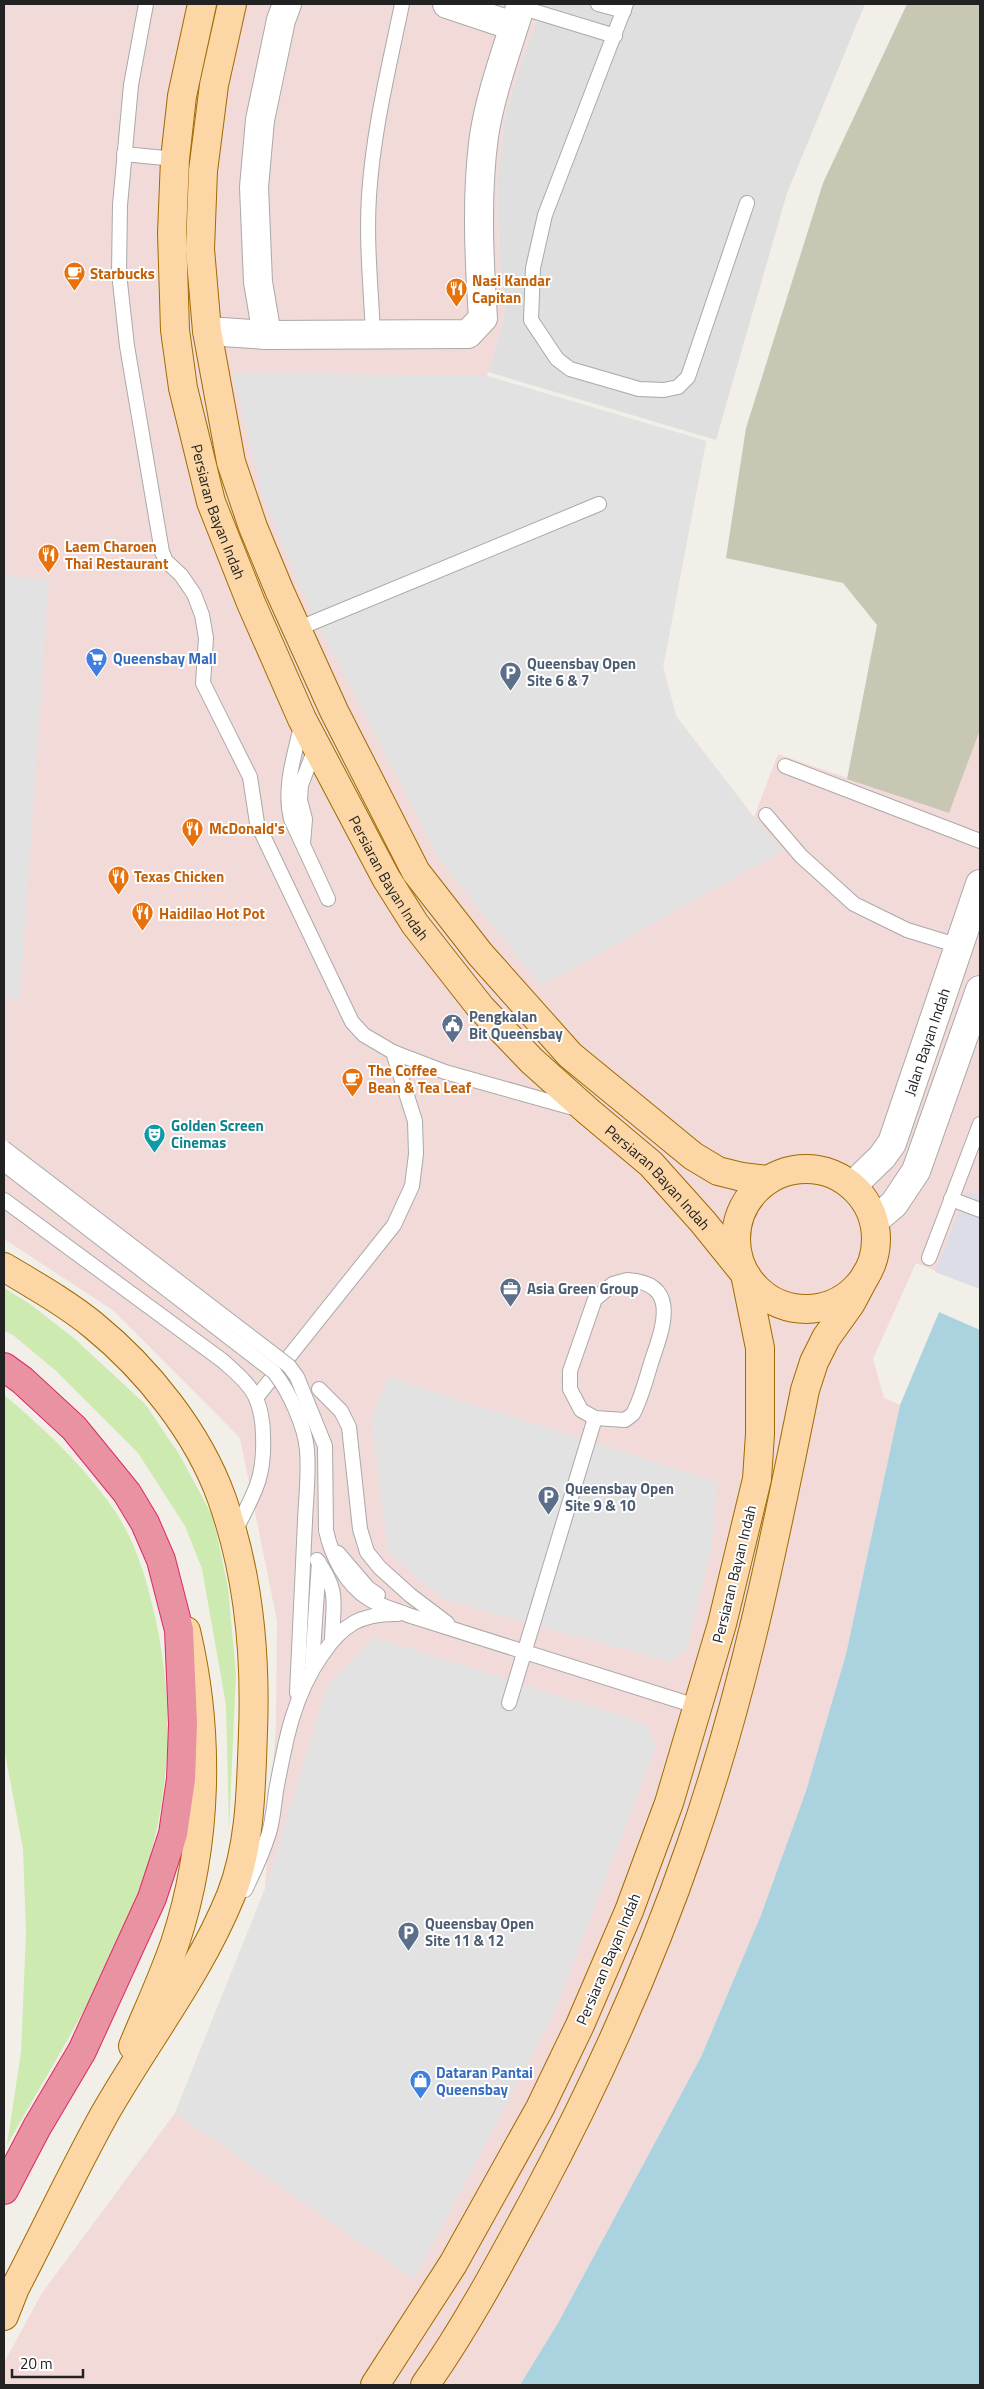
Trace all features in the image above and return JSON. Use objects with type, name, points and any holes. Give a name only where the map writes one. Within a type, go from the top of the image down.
[{"type":"highway","points":[[4,1368],[22,1380],[56,1409],[110,1470],[127,1493],[145,1523],[161,1560],[179,1630],[182,1675],[181,1779],[173,1834],[152,1898],[82,2051],[4,2190]]},
{"type":"main road","name":"Persiaran Bayan Indah","points":[[202,4],[182,96],[172,233],[173,286],[183,388],[210,502],[251,603],[302,719],[386,878],[415,924],[481,1008],[532,1060],[666,1179],[745,1274],[760,1348],[760,1434],[757,1479],[722,1624],[699,1707],[669,1803],[629,1911],[568,2050],[540,2108],[453,2264],[375,2385]]},
{"type":"main road","name":"Persiaran Bayan Indah","points":[[232,4],[214,85],[203,171],[200,249],[207,331],[231,462],[253,527],[297,629],[334,710],[416,872],[480,954],[570,1055],[693,1156],[718,1171],[742,1177],[768,1180]]},
{"type":"main road","points":[[811,1170],[833,1175],[852,1186],[866,1202],[874,1221],[876,1239],[874,1257],[867,1273],[849,1294],[837,1302],[817,1308],[796,1308],[776,1302],[758,1291],[745,1274],[738,1254],[736,1233],[739,1219],[752,1194],[768,1180],[789,1171],[811,1170]]},
{"type":"main road","points":[[4,1267],[92,1324],[134,1363],[168,1404],[198,1450],[221,1497],[233,1535],[245,1591],[252,1650],[254,1709],[249,1812],[238,1872],[231,1895],[193,1974],[105,2114],[15,2288],[4,2316]]},
{"type":"main road","name":"Persiaran Bayan Indah","points":[[424,2385],[444,2358],[515,2234],[572,2128],[622,2020],[691,1846],[720,1754],[763,1595],[805,1390],[814,1362],[826,1338],[855,1298],[867,1273]]},
{"type":"main road","points":[[105,2114],[175,1943],[200,1827],[202,1720],[194,1667],[184,1626],[161,1560]]},
{"type":"street","points":[[267,334],[258,282],[254,188],[260,120],[281,20],[287,4]]},
{"type":"street","points":[[207,331],[267,334],[468,334],[483,318],[480,188],[484,135],[516,10],[447,4]]},
{"type":"street","name":"Jalan Bayan Indah","points":[[852,1186],[882,1157],[892,1144],[980,884]]},
{"type":"street","points":[[874,1221],[894,1204],[916,1171],[980,990]]},
{"type":"lane","points":[[146,4],[131,85],[124,154],[119,273],[127,346],[162,552],[166,562],[181,575],[194,594],[202,615],[206,638],[204,683],[250,777],[257,823],[352,1022],[364,1035],[394,1052],[445,1072],[589,1112]]},
{"type":"lane","points":[[373,334],[369,256],[369,196],[380,114],[402,4]]},
{"type":"lane","points":[[598,4],[625,7],[545,215],[533,268],[531,320],[557,359],[570,369],[639,389],[664,390],[678,387],[688,377],[747,203]]},
{"type":"lane","points":[[516,10],[615,36]]},
{"type":"lane","points":[[124,154],[176,159]]},
{"type":"lane","points":[[297,629],[599,504]]},
{"type":"lane","points":[[302,719],[287,796],[291,820],[328,899]]},
{"type":"lane","points":[[303,845],[305,820],[300,800],[301,785],[316,744]]},
{"type":"lane","points":[[785,766],[980,841]]},
{"type":"lane","points":[[766,815],[801,856],[854,904],[907,930],[959,946]]},
{"type":"lane","points":[[256,1398],[394,1225],[412,1186],[416,1154],[415,1121],[394,1052]]},
{"type":"lane","points":[[929,1258],[980,1124]]},
{"type":"lane","points":[[4,1148],[289,1366],[297,1378],[325,1446],[326,1530],[340,1568],[360,1592],[370,1600],[408,1615],[699,1707]]},
{"type":"lane","points":[[4,1164],[274,1372],[285,1386],[304,1436],[307,1451],[305,1544],[296,1702]]},
{"type":"lane","points":[[951,1199],[980,1210]]},
{"type":"lane","points":[[4,1200],[223,1361],[246,1383],[256,1398],[261,1414],[264,1462],[258,1487],[233,1535]]},
{"type":"lane","points":[[627,1280],[641,1281],[656,1291],[665,1313],[665,1322],[640,1398],[633,1414],[625,1420],[595,1418],[581,1410],[575,1401],[570,1389],[570,1371],[595,1299],[613,1284],[627,1280]]},
{"type":"lane","points":[[319,1389],[341,1410],[349,1427],[360,1529],[367,1552],[380,1568],[410,1595],[456,1630]]},
{"type":"lane","points":[[508,1703],[595,1418]]},
{"type":"lane","points":[[305,1544],[330,1579],[334,1591],[332,1640]]},
{"type":"lane","points":[[312,1668],[319,1562]]},
{"type":"lane","points":[[207,1945],[235,1909],[247,1887],[269,1833],[286,1738],[296,1702],[312,1668],[332,1640],[354,1620],[382,1614],[408,1615]]},
{"type":"shaded area","points":[[4,4],[543,4],[520,65],[505,116],[497,177],[499,259],[505,313],[487,376],[706,441],[663,666],[676,716],[754,817],[778,754],[949,813],[980,730],[980,1289],[916,1263],[873,1359],[884,1398],[900,1405],[846,1654],[806,1791],[761,1915],[701,2057],[558,2323],[520,2385],[4,2385],[4,2363],[42,2293],[175,2113],[265,1889],[276,1723],[277,1621],[240,1438],[114,1311],[4,1239]]},
{"type":"shaded area","points":[[543,4],[865,4],[787,193],[716,440],[488,372],[505,313],[499,259],[497,177],[505,116],[520,65]]},
{"type":"shaded area","points":[[907,4],[980,4],[980,730],[949,813],[847,779],[877,625],[843,583],[726,558],[746,428],[823,183]]},
{"type":"shaded area","name":"Queensbay Open Site 6 & 7","points":[[232,373],[487,376],[706,441],[663,667],[676,716],[754,818],[783,851],[541,986],[440,860],[309,607],[263,498]]},
{"type":"shaded area","points":[[4,576],[49,579],[20,1000],[4,998]]},
{"type":"shaded area","points":[[967,1191],[980,1196],[980,1289],[935,1272]]},
{"type":"shaded area","name":"Queensbay Open Site 9 & 10","points":[[388,1377],[717,1482],[711,1550],[687,1649],[669,1662],[442,1599],[388,1552],[371,1421]]},
{"type":"shaded area","name":"Queensbay Open Site 11 & 12","points":[[374,1637],[645,1723],[656,1746],[555,2012],[414,2280],[175,2113],[265,1889],[327,1686]]},
{"type":"green space","points":[[4,1288],[30,1304],[76,1340],[145,1404],[179,1454],[213,1517],[228,1587],[236,1674],[229,1831],[226,1705],[202,1569],[185,1526],[138,1453],[55,1370],[13,1335],[4,1331]]},
{"type":"green space","points":[[4,1395],[79,1465],[105,1497],[124,1525],[140,1562],[154,1612],[161,1646],[167,1714],[165,1782],[152,1849],[142,1882],[129,1917],[98,1984],[7,2145],[21,2052],[26,1932],[23,1849],[4,1748]]},
{"type":"water","points":[[939,1312],[980,1330],[980,2385],[520,2385],[558,2323],[701,2057],[761,1915],[806,1791],[846,1654],[900,1405]]},
{"type":"place","name":"Starbucks","points":[[74,292]]},
{"type":"place","name":"Nasi Kandar Capitan","points":[[456,308]]},
{"type":"place","name":"Laem Charoen Thai Restaurant","points":[[49,574]]},
{"type":"place","name":"Queensbay Mall","points":[[97,677]]},
{"type":"place","name":"Queensbay Open Site 6 & 7","points":[[511,691]]},
{"type":"place","name":"McDonald's","points":[[193,847]]},
{"type":"place","name":"Texas Chicken","points":[[118,895]]},
{"type":"place","name":"Haidilao Hot Pot","points":[[143,932]]},
{"type":"place","name":"Pengkalan Bit Queensbay","points":[[453,1044]]},
{"type":"place","name":"The Coffee Bean & Tea Leaf","points":[[352,1098]]},
{"type":"place","name":"Golden Screen Cinemas","points":[[155,1153]]},
{"type":"place","name":"Asia Green Group","points":[[511,1307]]},
{"type":"place","name":"Queensbay Open Site 9 & 10","points":[[549,1516]]},
{"type":"place","name":"Queensbay Open Site 11 & 12","points":[[409,1951]]},
{"type":"place","name":"Dataran Pantai Queensbay","points":[[420,2100]]}]
